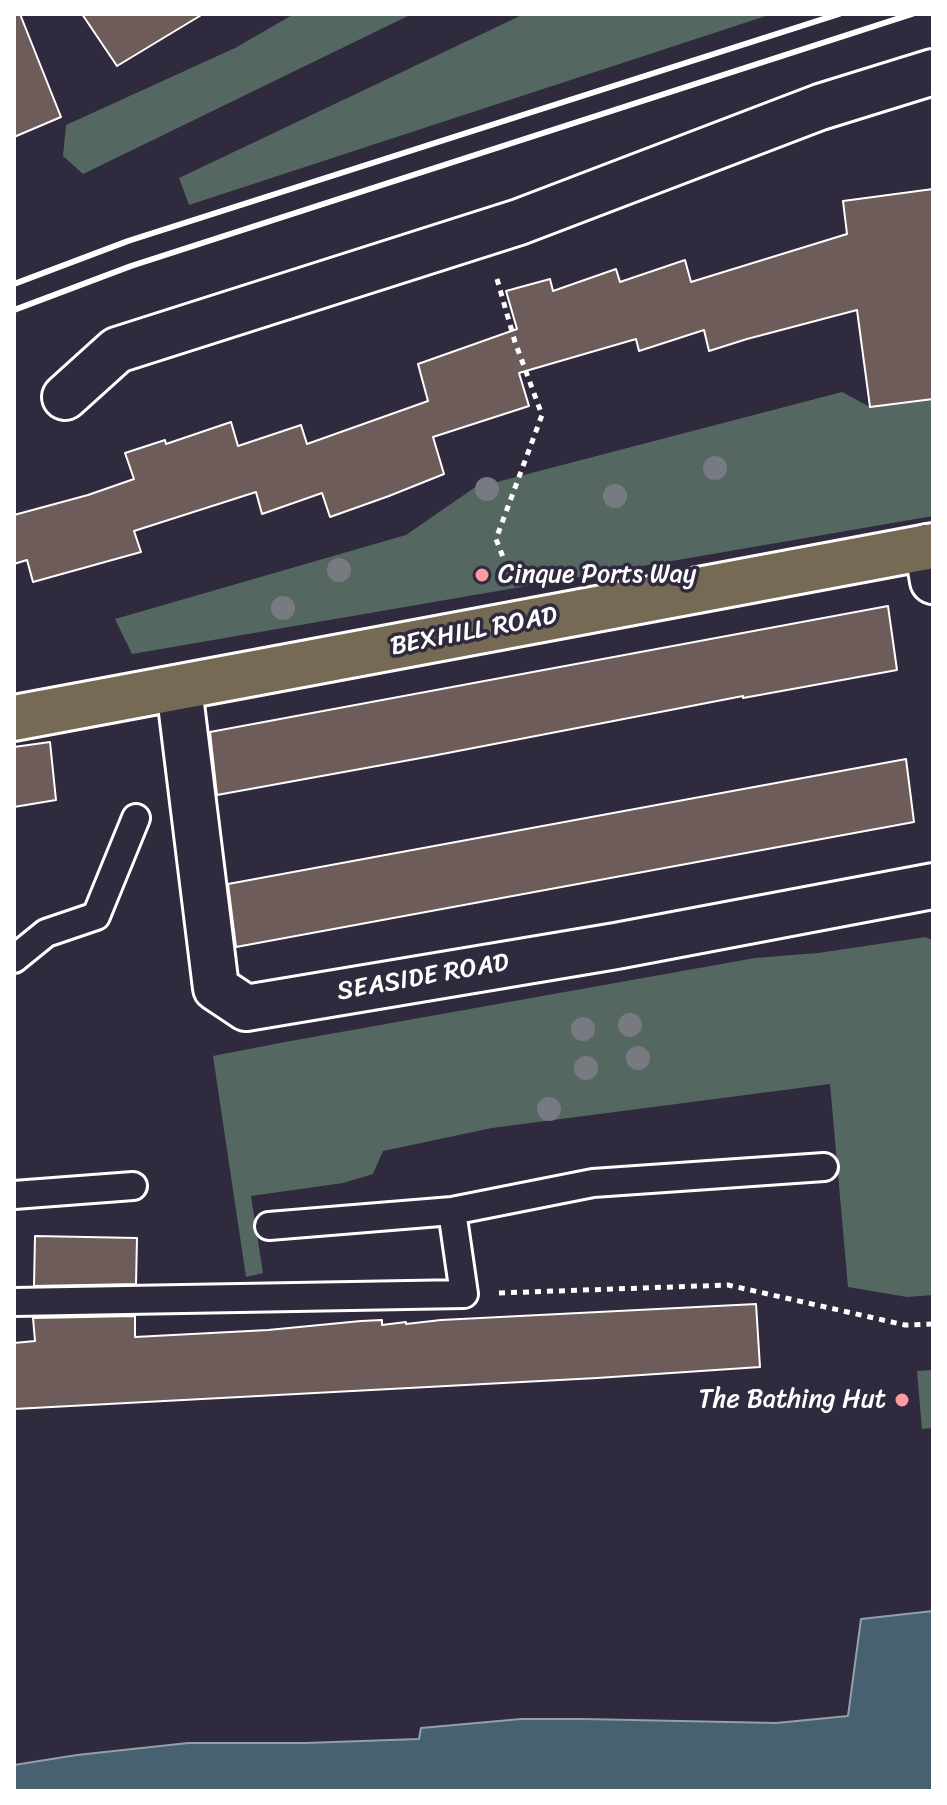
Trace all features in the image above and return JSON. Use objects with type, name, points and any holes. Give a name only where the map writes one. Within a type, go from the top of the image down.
[{"type":"highway","name":"BEXHILL ROAD","points":[[14,718],[528,622],[931,558]]},
{"type":"street","points":[[65,397],[117,350],[519,222],[820,107],[933,72]]},
{"type":"street","name":"SEASIDE ROAD","points":[[179,688],[216,988],[246,1008],[616,946],[933,886]]},
{"type":"lane","points":[[14,959],[46,933],[96,916],[136,818]]},
{"type":"lane","points":[[269,1226],[452,1211],[593,1183],[824,1167]]},
{"type":"lane","points":[[14,1195],[133,1186]]},
{"type":"lane","points":[[14,1302],[464,1294],[452,1211]]},
{"type":"path","points":[[519,222],[497,278],[515,342],[542,415],[496,539],[528,622]]},
{"type":"path","points":[[464,1294],[728,1285],[905,1325],[933,1324]]},
{"type":"green space","points":[[294,14],[412,14],[83,174],[63,156],[66,125],[235,48]]},
{"type":"green space","points":[[524,14],[772,14],[189,205],[179,178]]},
{"type":"green space","points":[[842,392],[870,407],[933,399],[933,516],[132,654],[115,619],[406,535],[474,488]]},
{"type":"green space","points":[[926,937],[933,941],[933,1295],[907,1297],[848,1287],[830,1084],[492,1128],[383,1151],[373,1174],[343,1183],[251,1196],[263,1273],[246,1277],[213,1056],[755,958],[818,953]]},
{"type":"green space","points":[[933,1370],[933,1428],[922,1429],[917,1371]]},
{"type":"water","points":[[933,1611],[933,1791],[14,1791],[14,1765],[188,1743],[419,1739],[421,1728],[521,1719],[776,1723],[848,1716],[861,1619]]},
{"type":"building","points":[[14,14],[20,14],[61,117],[14,137]]},
{"type":"building","points":[[82,14],[203,14],[117,66]]},
{"type":"building","points":[[933,189],[933,399],[870,407],[857,310],[709,351],[704,330],[639,351],[636,339],[519,373],[529,406],[433,437],[444,474],[389,496],[330,517],[322,493],[262,514],[256,492],[134,531],[141,552],[33,582],[27,560],[14,564],[14,515],[134,479],[125,453],[165,440],[166,444],[231,422],[238,446],[301,425],[307,444],[428,401],[418,364],[517,329],[506,291],[550,279],[553,291],[616,269],[620,282],[685,260],[691,282],[847,234],[843,201]]},
{"type":"building","points":[[888,606],[897,670],[217,795],[210,732]]},
{"type":"building","points":[[50,742],[56,800],[14,807],[14,747]]},
{"type":"building","points":[[906,759],[914,822],[236,947],[228,884]]},
{"type":"building","points":[[35,1236],[137,1238],[136,1284],[34,1286]]},
{"type":"building","points":[[756,1304],[760,1367],[14,1409],[14,1343],[35,1341],[33,1318],[135,1316],[135,1337],[268,1330],[361,1321],[382,1320],[382,1325],[406,1324]]},
{"type":"railway","points":[[14,284],[128,241],[839,14]]},
{"type":"railway","points":[[14,310],[131,266],[912,14]]},
{"type":"place","name":"Cinque Ports Way","points":[[482,575]]},
{"type":"place","name":"The Bathing Hut","points":[[902,1400]]}]
